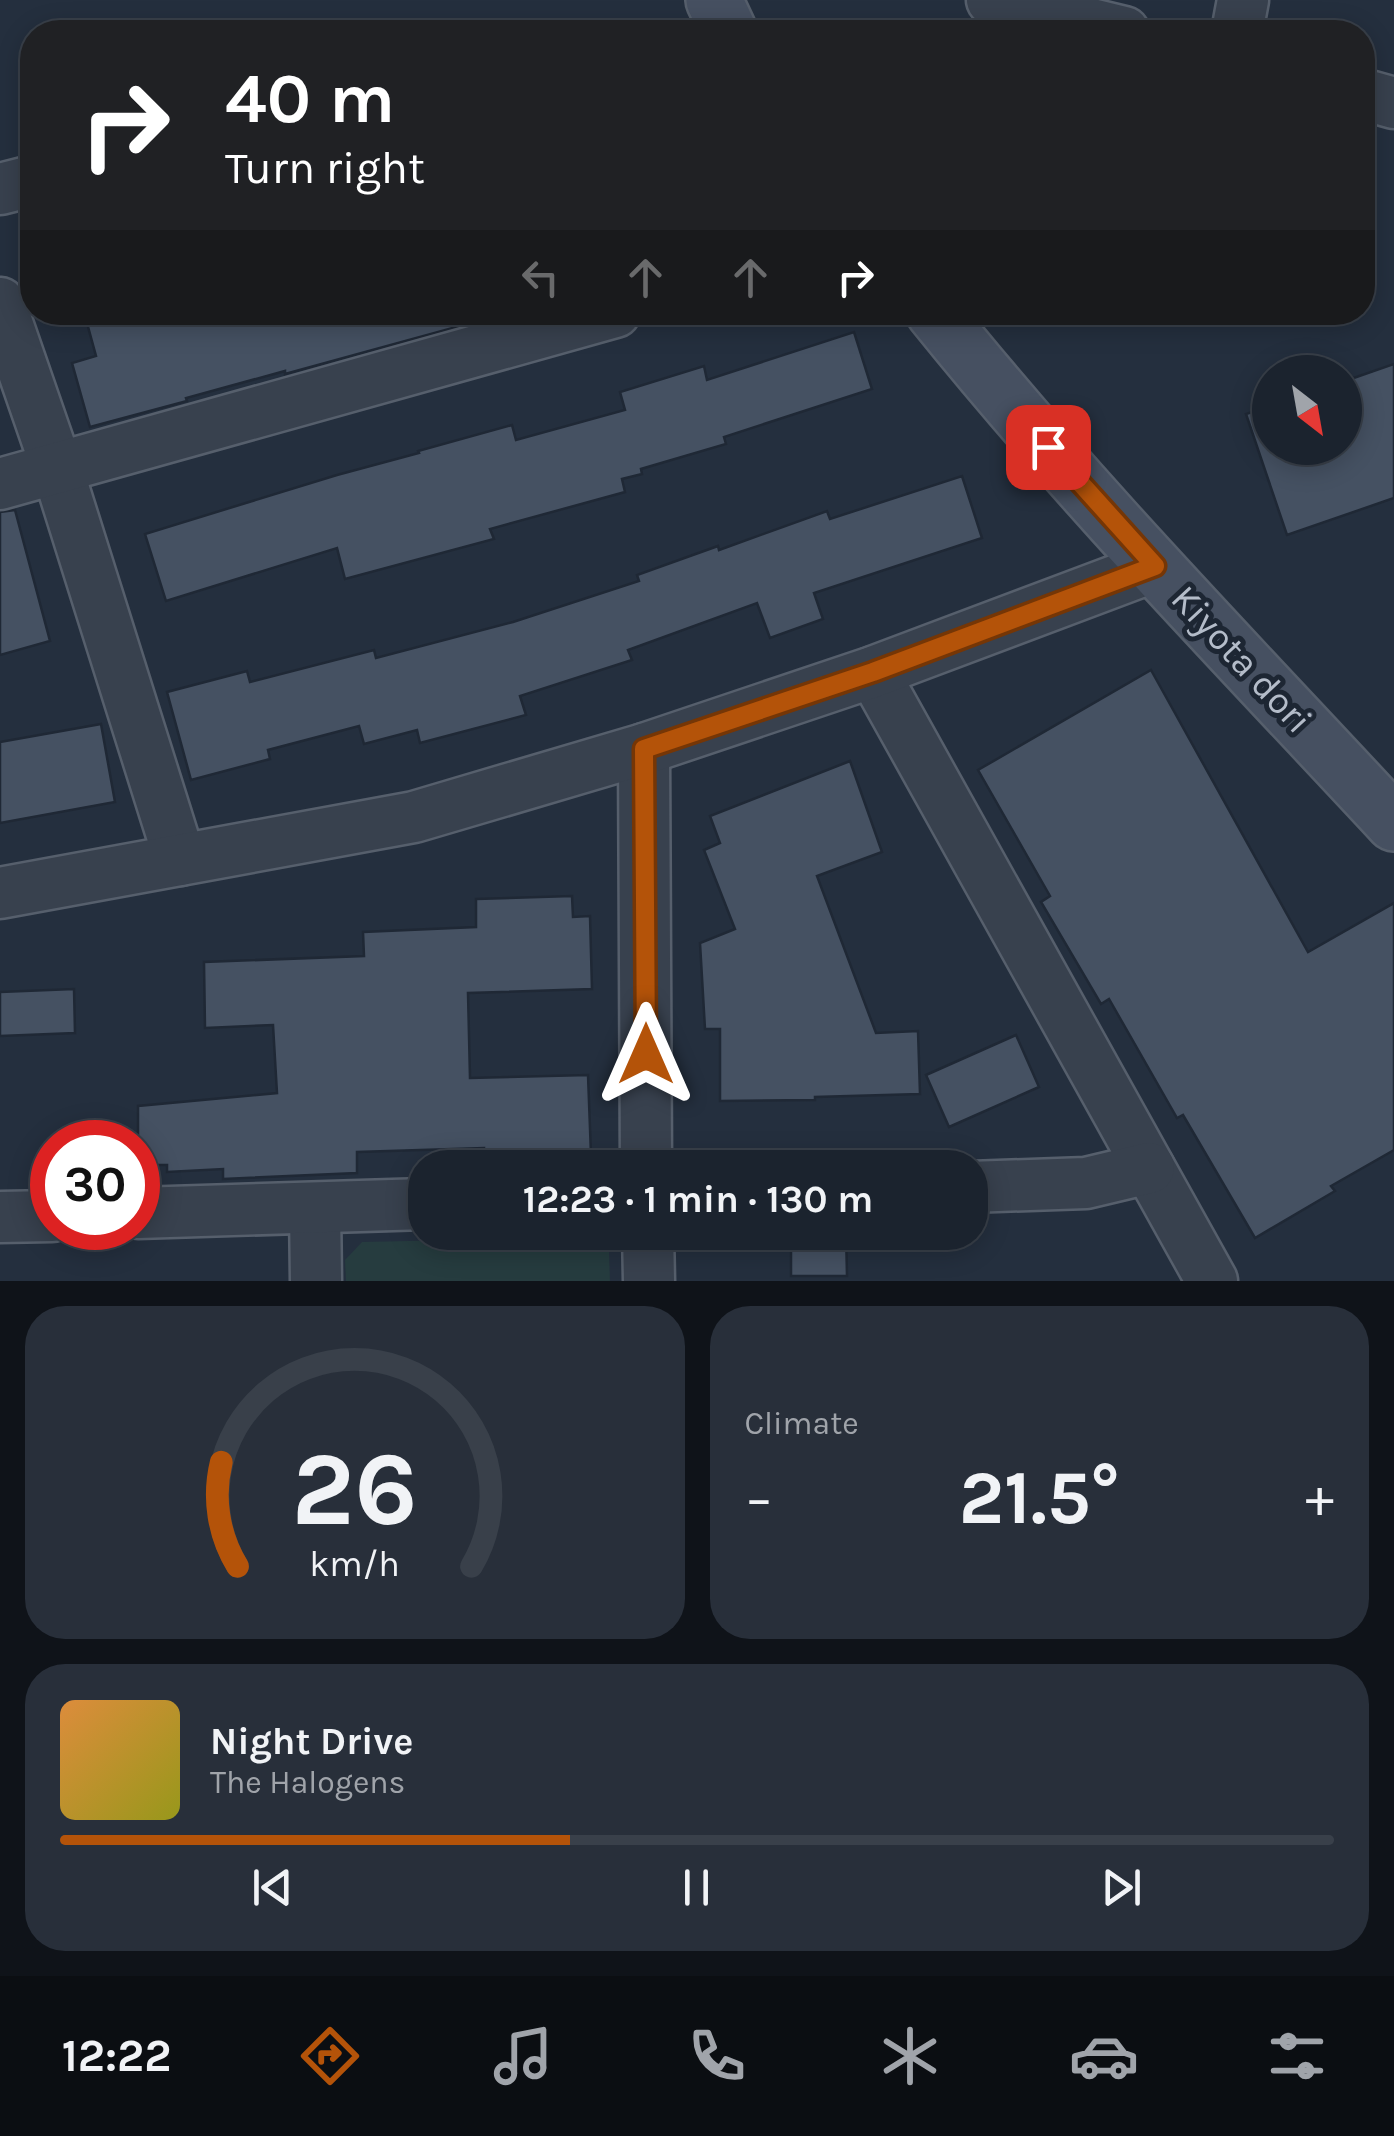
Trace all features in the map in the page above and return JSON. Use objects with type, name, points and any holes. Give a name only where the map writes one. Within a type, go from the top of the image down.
[{"type":"street","points":[[992,0],[1074,20]]},
{"type":"street","points":[[0,303],[57,468],[180,860]]},
{"type":"street","points":[[0,484],[568,325]]},
{"type":"street","name":"Kiyota dori","points":[[944,325],[995,388],[1155,566],[1394,823]]},
{"type":"street","points":[[0,893],[414,817],[644,749],[873,672],[1155,566]]},
{"type":"street","points":[[873,672],[1212,1281]]},
{"type":"street","points":[[644,749],[646,1150]]},
{"type":"street","points":[[988,1186],[1086,1184],[1149,1168]]},
{"type":"street","points":[[160,1213],[408,1205]]},
{"type":"street","points":[[315,1209],[316,1281]]},
{"type":"street","points":[[0,1217],[30,1216]]},
{"type":"street","points":[[648,1250],[649,1281]]},
{"type":"green space","points":[[408,1241],[408,1250],[608,1250],[610,1281],[346,1281],[345,1260],[362,1242]]},
{"type":"building","points":[[88,325],[460,326],[90,427],[72,363],[96,356]]},
{"type":"building","points":[[854,332],[872,389],[724,437],[726,444],[641,469],[642,474],[622,479],[625,492],[490,529],[494,539],[345,579],[337,548],[166,601],[145,534],[512,425],[516,440],[625,410],[620,392],[704,366],[707,380]]},
{"type":"building","points":[[1394,364],[1394,498],[1287,535],[1263,465],[1362,465],[1362,375]]},
{"type":"building","points":[[962,476],[982,538],[814,593],[823,619],[770,638],[757,603],[628,650],[632,660],[520,696],[526,715],[420,743],[417,730],[364,744],[359,726],[268,750],[270,759],[191,780],[167,692],[247,671],[250,682],[374,650],[376,658],[513,622],[639,581],[637,575],[718,546],[719,550],[827,511],[830,519]]},
{"type":"building","points":[[15,510],[50,641],[0,655],[0,512]]},
{"type":"building","points":[[1151,670],[1308,952],[1394,903],[1394,1150],[1331,1186],[1335,1191],[1255,1238],[1183,1115],[1177,1118],[1109,999],[1101,1004],[1041,902],[1050,896],[978,770]]},
{"type":"building","points":[[101,724],[115,802],[0,823],[0,742]]},
{"type":"building","points":[[850,761],[882,852],[817,876],[876,1033],[918,1031],[920,1094],[720,1101],[720,1029],[705,1029],[700,943],[735,929],[704,850],[720,843],[710,816]]},
{"type":"building","points":[[572,896],[573,917],[590,916],[592,989],[468,993],[470,1078],[588,1075],[591,1150],[357,1152],[357,1173],[223,1179],[223,1169],[167,1172],[167,1165],[160,1165],[160,1120],[138,1120],[138,1106],[277,1093],[273,1025],[205,1028],[204,962],[364,956],[363,932],[476,927],[476,899]]},
{"type":"building","points":[[74,989],[75,1033],[0,1036],[0,992]]},
{"type":"building","points":[[1016,1035],[1039,1087],[949,1127],[926,1075]]},
{"type":"building","points":[[791,1250],[846,1250],[847,1276],[791,1276]]},
{"type":"route","points":[[646,1054],[644,749],[873,672],[1155,566],[1048,447]]}]
